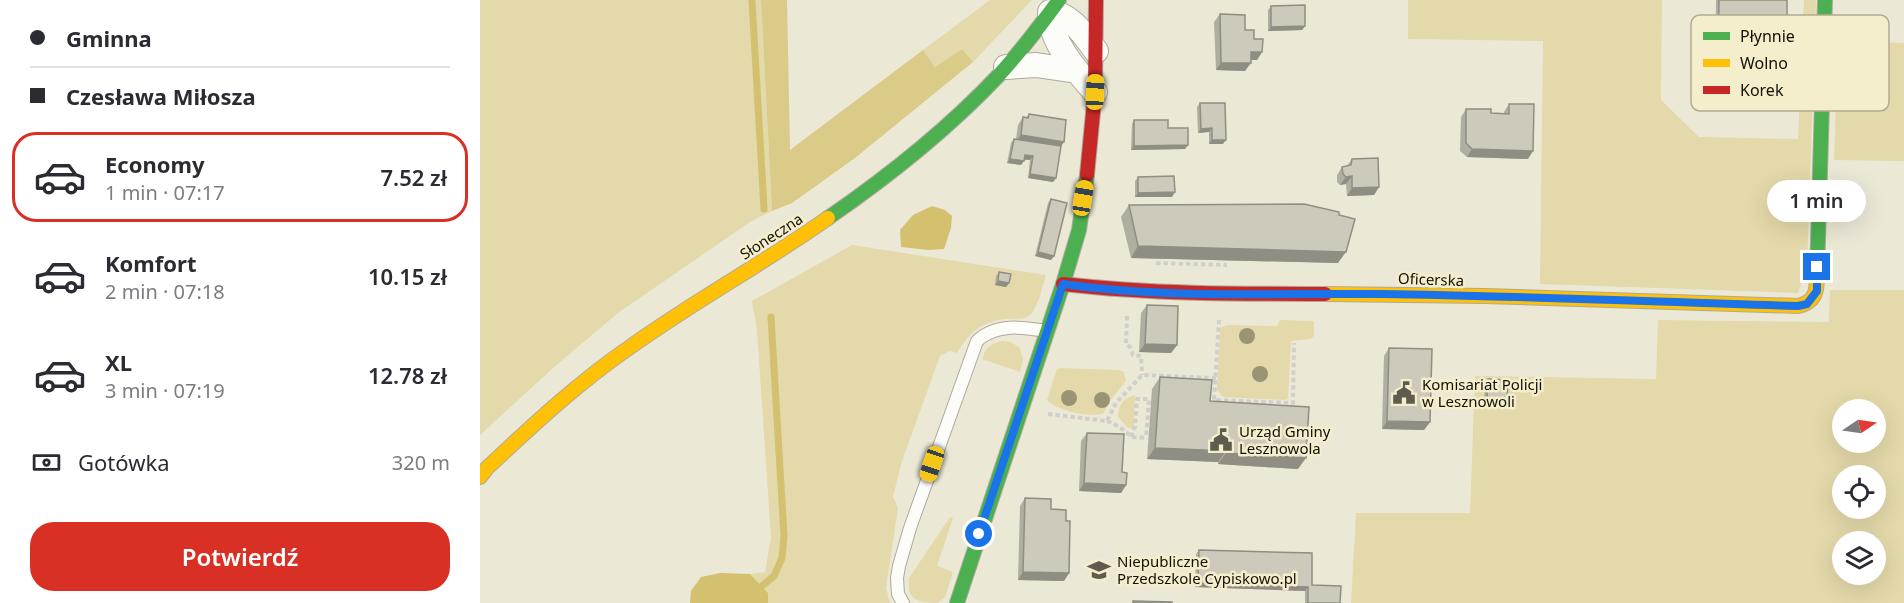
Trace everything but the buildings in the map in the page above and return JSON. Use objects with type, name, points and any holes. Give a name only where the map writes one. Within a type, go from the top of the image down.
[{"type":"street","points":[[957,603],[1048,331],[1078,230],[1087,173],[1089,81],[1096,51],[1096,0]]},
{"type":"street","name":"Oficerska","points":[[1825,0],[1825,15]]},
{"type":"street","points":[[1089,81],[1052,31],[1050,22],[1054,6],[1078,28],[1096,51]]},
{"type":"street","name":"Słoneczna","points":[[480,477],[561,399],[633,344],[780,251],[901,166],[986,88],[1006,67],[1054,6]]},
{"type":"street","points":[[1006,67],[1036,65],[1089,81]]},
{"type":"street","name":"Oficerska","points":[[1063,284],[1097,289],[1189,293],[1437,295],[1798,306],[1807,304],[1817,291],[1822,111]]},
{"type":"lane","points":[[903,603],[898,594],[899,566],[910,528],[977,341],[983,335],[997,329],[1027,328],[1048,331]]},
{"type":"path","points":[[1107,421],[1116,403],[1142,375],[1142,356],[1133,355],[1126,344],[1128,314]]},
{"type":"path","points":[[1219,320],[1214,400],[1293,403],[1294,343]]},
{"type":"path","points":[[1142,375],[1215,378]]},
{"type":"path","points":[[1036,412],[1107,421],[1120,427],[1132,437],[1147,438],[1149,399],[1137,399],[1132,437]]},
{"type":"shaded area","points":[[480,0],[761,0],[772,211],[750,222],[618,313],[553,368],[480,435]]},
{"type":"shaded area","points":[[761,0],[787,0],[790,150],[923,50],[935,67],[962,49],[973,62],[855,158],[792,203],[772,211]]},
{"type":"shaded area","points":[[990,0],[1032,0],[973,62],[962,49],[935,67],[923,50]]},
{"type":"shaded area","points":[[1408,0],[1662,0],[1661,100],[1699,137],[1798,139],[1799,111],[1812,111],[1807,268],[1798,293],[1540,284],[1543,41],[1408,39]]},
{"type":"shaded area","points":[[1804,0],[1816,0],[1815,15],[1803,15]]},
{"type":"shaded area","points":[[1889,42],[1904,43],[1904,161],[1834,160],[1836,111],[1889,111]]},
{"type":"shaded area","points":[[932,206],[945,210],[952,216],[951,228],[944,249],[901,247],[900,230],[913,215]]},
{"type":"shaded area","points":[[852,245],[1046,275],[1040,296],[1031,314],[982,326],[971,334],[957,353],[950,351],[940,356],[902,461],[893,497],[898,508],[886,588],[890,603],[768,603],[768,593],[750,574],[765,572],[771,538],[757,330],[752,301]]},
{"type":"shaded area","points":[[1830,290],[1904,290],[1904,603],[1351,603],[1356,513],[1470,513],[1475,376],[1656,379],[1658,320],[1829,322]]},
{"type":"shaded area","points":[[1280,320],[1314,321],[1314,336],[1311,339],[1291,341],[1288,399],[1223,397],[1217,390],[1222,327],[1227,325],[1277,326]]},
{"type":"shaded area","points":[[1002,341],[1011,342],[1020,348],[1023,359],[1020,372],[982,359],[989,347]]},
{"type":"shaded area","points":[[1057,369],[1119,370],[1124,372],[1126,381],[1109,402],[1103,414],[1089,415],[1073,412],[1047,400]]},
{"type":"shaded area","points":[[1135,395],[1134,426],[1128,428],[1118,417],[1119,409],[1124,400]]},
{"type":"shaded area","points":[[950,517],[953,518],[937,566],[953,572],[945,597],[938,603],[920,601],[915,599],[910,592],[909,578]]},
{"type":"shaded area","points":[[720,573],[750,574],[768,593],[768,603],[690,603],[691,591],[701,577]]},
{"type":"waterway","points":[[752,0],[764,209]]},
{"type":"waterway","points":[[762,586],[774,576],[782,558],[784,536],[771,317]]},
{"type":"traffic: fast","points":[[828,218],[895,169],[980,95],[1007,66],[1059,0]]},
{"type":"traffic: fast","points":[[1825,0],[1825,15]]},
{"type":"traffic: fast","points":[[1817,275],[1822,111]]},
{"type":"traffic: fast","points":[[957,603],[1063,284],[1079,230],[1087,175]]},
{"type":"traffic: slow","points":[[480,477],[540,419],[613,359],[681,312],[828,218]]},
{"type":"traffic: slow","points":[[1325,294],[1485,296],[1798,306],[1812,299],[1817,286],[1817,275]]},
{"type":"traffic: jam","points":[[1087,175],[1095,92],[1096,0]]},
{"type":"traffic: jam","points":[[1063,284],[1161,292],[1325,294]]},
{"type":"place","name":"Komisariat Policji w Lesznowoli","points":[[1404,393]]},
{"type":"place","name":"Urząd Gminy Lesznowola","points":[[1221,440]]},
{"type":"place","name":"Niepubliczne Przedszkole Cypiskowo.pl","points":[[1099,570]]},
{"type":"route","points":[[979,534],[1063,284],[1097,289],[1189,293],[1449,296],[1798,306],[1807,304],[1817,291],[1817,267]]}]
